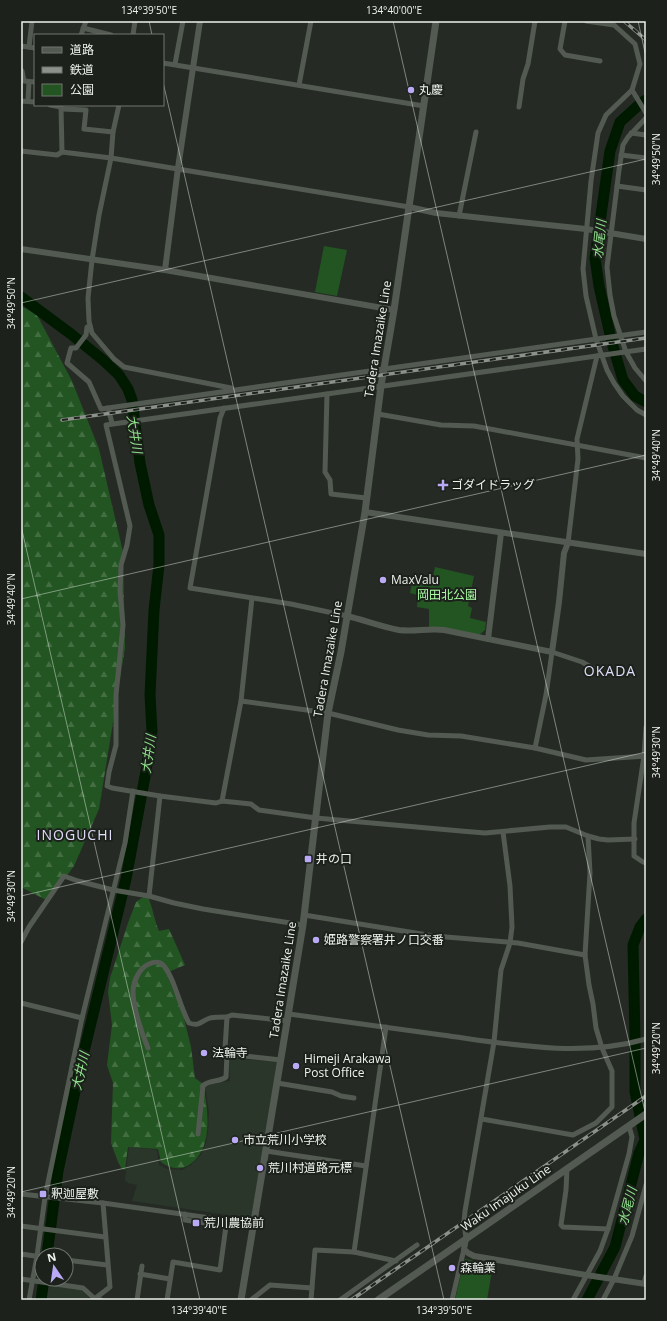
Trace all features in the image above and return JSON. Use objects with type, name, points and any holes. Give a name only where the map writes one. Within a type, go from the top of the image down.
[{"type":"main road","name":"Tadera Imazaike Line","points":[[241,1300],[303,925],[328,713],[365,512],[382,386],[436,21]]},
{"type":"main road","name":"Waku Imajuku Line","points":[[378,1300],[646,1114]]},
{"type":"street","points":[[29,47],[32,21]]},
{"type":"street","points":[[81,34],[86,21]]},
{"type":"street","points":[[133,34],[135,21]]},
{"type":"street","points":[[175,64],[183,21]]},
{"type":"street","points":[[165,270],[178,168],[200,21]]},
{"type":"street","points":[[299,85],[311,21]]},
{"type":"street","points":[[519,107],[535,21]]},
{"type":"street","points":[[564,21],[560,49],[565,55],[600,61]]},
{"type":"street","points":[[586,21],[614,25],[635,44],[640,64],[632,90],[606,115],[598,133],[586,229],[583,269],[586,296],[596,339],[603,355],[607,370],[623,396],[637,410],[646,416]]},
{"type":"street","points":[[83,28],[108,34]]},
{"type":"street","points":[[21,46],[34,48]]},
{"type":"street","points":[[164,63],[424,106]]},
{"type":"street","points":[[21,70],[24,81],[34,82]]},
{"type":"street","points":[[28,101],[29,82]]},
{"type":"street","points":[[632,90],[646,113]]},
{"type":"street","points":[[21,101],[34,102]]},
{"type":"street","points":[[56,106],[61,107],[62,109],[77,107],[86,110],[84,129],[113,132]]},
{"type":"street","points":[[119,106],[113,132],[112,158],[99,215],[92,260],[88,298],[89,321],[92,333],[114,359],[124,367],[236,389]]},
{"type":"street","points":[[62,109],[62,152]]},
{"type":"street","points":[[646,118],[631,133],[623,145],[607,267],[614,316],[626,352],[635,368],[646,381]]},
{"type":"street","points":[[459,216],[476,132]]},
{"type":"street","points":[[631,133],[646,135]]},
{"type":"street","points":[[21,151],[57,155],[62,152],[112,158],[409,207],[436,213],[586,229],[646,239]]},
{"type":"street","points":[[621,155],[646,158]]},
{"type":"street","points":[[617,186],[646,190]]},
{"type":"street","points":[[21,249],[165,270],[394,310]]},
{"type":"street","points":[[90,326],[87,328],[86,335],[76,348],[71,348],[67,363],[89,382],[100,409],[646,332]]},
{"type":"street","points":[[634,839],[608,840],[588,836],[566,827],[485,833],[316,818],[259,810],[251,804],[222,801],[216,803],[150,795],[107,786],[116,745],[116,695],[123,625],[120,591],[121,565],[127,545],[130,526],[106,425],[646,349]]},
{"type":"street","points":[[535,748],[546,695],[559,602],[564,553],[568,543],[578,459],[577,439],[597,356]]},
{"type":"street","points":[[327,394],[326,472],[330,480],[331,494],[366,498]]},
{"type":"street","points":[[108,408],[112,423]]},
{"type":"street","points":[[224,408],[220,418],[190,588],[347,616],[400,630],[444,630],[552,652],[582,662],[596,670]]},
{"type":"street","points":[[378,414],[441,425],[474,426],[646,458]]},
{"type":"street","points":[[365,512],[646,554]]},
{"type":"street","points":[[488,639],[501,533]]},
{"type":"street","points":[[222,801],[241,700],[252,598]]},
{"type":"street","points":[[241,700],[328,713],[398,730],[428,735],[461,736],[535,748],[586,760],[645,756]]},
{"type":"street","points":[[646,728],[645,756],[634,823],[634,856],[646,863]]},
{"type":"street","points":[[40,1247],[45,1197],[82,1018],[125,844],[133,791]]},
{"type":"street","points":[[149,896],[160,796]]},
{"type":"street","points":[[452,1300],[466,1238],[464,1222],[465,1211],[494,1042],[501,970],[510,943],[512,920],[510,886],[503,832]]},
{"type":"street","points":[[482,1119],[573,1135],[596,1123],[612,1106],[612,1071],[602,1048],[596,1028],[594,1004],[589,986],[585,955],[590,873],[588,836]]},
{"type":"street","points":[[21,942],[29,927],[64,876],[113,890],[149,896],[203,909],[303,925]]},
{"type":"street","points":[[304,915],[434,936],[518,943],[585,955]]},
{"type":"street","points":[[148,1048],[140,1024],[133,992],[139,973],[149,963],[156,962],[164,965],[176,989],[189,1023],[194,1025],[202,1023],[209,1018],[227,1017],[232,1015],[288,1018],[386,1027],[558,1049],[602,1048],[646,1039]]},
{"type":"street","points":[[21,1003],[82,1018]]},
{"type":"street","points":[[198,1134],[203,1086],[205,1083],[220,1080],[226,1077],[227,1054],[225,1049],[227,1017]]},
{"type":"street","points":[[354,1252],[386,1027]]},
{"type":"street","points":[[227,1054],[281,1060]]},
{"type":"street","points":[[277,1083],[332,1092],[341,1096],[354,1098]]},
{"type":"street","points":[[573,1300],[600,1251],[608,1229],[629,1154],[632,1137],[629,1126]]},
{"type":"street","points":[[266,1151],[366,1166]]},
{"type":"street","points":[[567,1168],[566,1190],[561,1225],[563,1227],[608,1229]]},
{"type":"street","points":[[604,1300],[632,1236],[645,1187]]},
{"type":"street","points":[[21,1194],[103,1203],[253,1224]]},
{"type":"street","points":[[21,1279],[83,1288],[96,1300],[110,1287],[103,1203]]},
{"type":"street","points":[[167,1300],[174,1262],[220,1270],[226,1226],[185,1220],[185,1214]]},
{"type":"street","points":[[21,1226],[105,1237]]},
{"type":"street","points":[[340,1300],[417,1245]]},
{"type":"street","points":[[464,1249],[474,1256],[645,1284],[646,1276]]},
{"type":"street","points":[[311,1300],[316,1250],[354,1252],[396,1261]]},
{"type":"street","points":[[21,1254],[34,1256]]},
{"type":"street","points":[[74,1261],[107,1265]]},
{"type":"street","points":[[137,1300],[142,1266]]},
{"type":"street","points":[[140,1274],[170,1279]]},
{"type":"street","points":[[29,1300],[34,1278]]},
{"type":"street","points":[[251,1300],[270,1285],[312,1288]]},
{"type":"shaded area","name":"市立荒川小学校","points":[[232,1058],[277,1062],[252,1214],[249,1218],[132,1201],[137,1185],[128,1183],[125,1180],[129,1147],[157,1150],[159,1165],[167,1169],[182,1170],[191,1165],[201,1155],[206,1143],[208,1132],[209,1112],[205,1085],[230,1081],[229,1061]]},
{"type":"shaded area","points":[[48,1287],[80,1289],[89,1298],[87,1300],[46,1300]]},
{"type":"green space","points":[[324,246],[347,250],[337,296],[315,292]]},
{"type":"green space","points":[[21,306],[37,315],[72,381],[99,449],[123,552],[125,648],[99,809],[74,866],[48,901],[21,887]]},
{"type":"green space","name":"岡田北公園","points":[[435,567],[474,576],[468,606],[472,608],[470,618],[486,622],[485,630],[479,635],[429,627],[429,609],[417,607],[418,595],[410,593],[414,575],[433,577]]},
{"type":"green space","points":[[143,897],[148,897],[159,931],[169,929],[185,965],[166,973],[183,1014],[191,1047],[195,1078],[203,1084],[207,1106],[207,1130],[201,1152],[195,1160],[182,1168],[172,1168],[161,1162],[158,1149],[128,1147],[125,1170],[122,1169],[111,1143],[113,1083],[107,1065],[112,1025],[108,992],[110,978],[128,923],[136,902]]},
{"type":"green space","points":[[465,1259],[493,1265],[487,1300],[455,1300]]},
{"type":"waterway","name":"水尾川","points":[[646,100],[620,122],[610,151],[595,258],[599,286],[612,343],[623,380],[635,396],[646,402]]},
{"type":"waterway","name":"大井川","points":[[21,297],[103,360],[119,375],[128,389],[132,400],[140,463],[149,505],[159,535],[159,565],[154,610],[150,695],[152,731],[146,771],[126,879],[80,1068],[58,1171],[48,1247]]},
{"type":"waterway","name":"水尾川","points":[[587,1300],[615,1247],[639,1153],[645,1140],[635,1092],[633,945],[640,927],[646,919]]},
{"type":"waterway","name":"大井川","points":[[41,1300],[43,1287]]},
{"type":"railway","points":[[624,21],[646,40]]},
{"type":"railway","points":[[62,420],[646,338]]},
{"type":"railway","points":[[351,1300],[646,1096]]},
{"type":"place","name":"丸慶","points":[[411,90]]},
{"type":"place","name":"ゴダイドラッグ","points":[[443,485]]},
{"type":"place","name":"MaxValu","points":[[383,580]]},
{"type":"place","name":"井の口","points":[[308,859]]},
{"type":"place","name":"姫路警察署井ノ口交番","points":[[316,940]]},
{"type":"place","name":"法輪寺","points":[[204,1053]]},
{"type":"place","name":"Himeji Arakawa Post Office","points":[[296,1066]]},
{"type":"place","name":"市立荒川小学校","points":[[235,1140]]},
{"type":"place","name":"荒川村道路元標","points":[[260,1168]]},
{"type":"place","name":"釈迦屋敷","points":[[43,1194]]},
{"type":"place","name":"荒川農協前","points":[[196,1223]]},
{"type":"place","name":"森輪業","points":[[452,1268]]},
{"type":"district","name":"OKADA","points":[[610,671]]},
{"type":"district","name":"INOGUCHI","points":[[75,835]]}]
